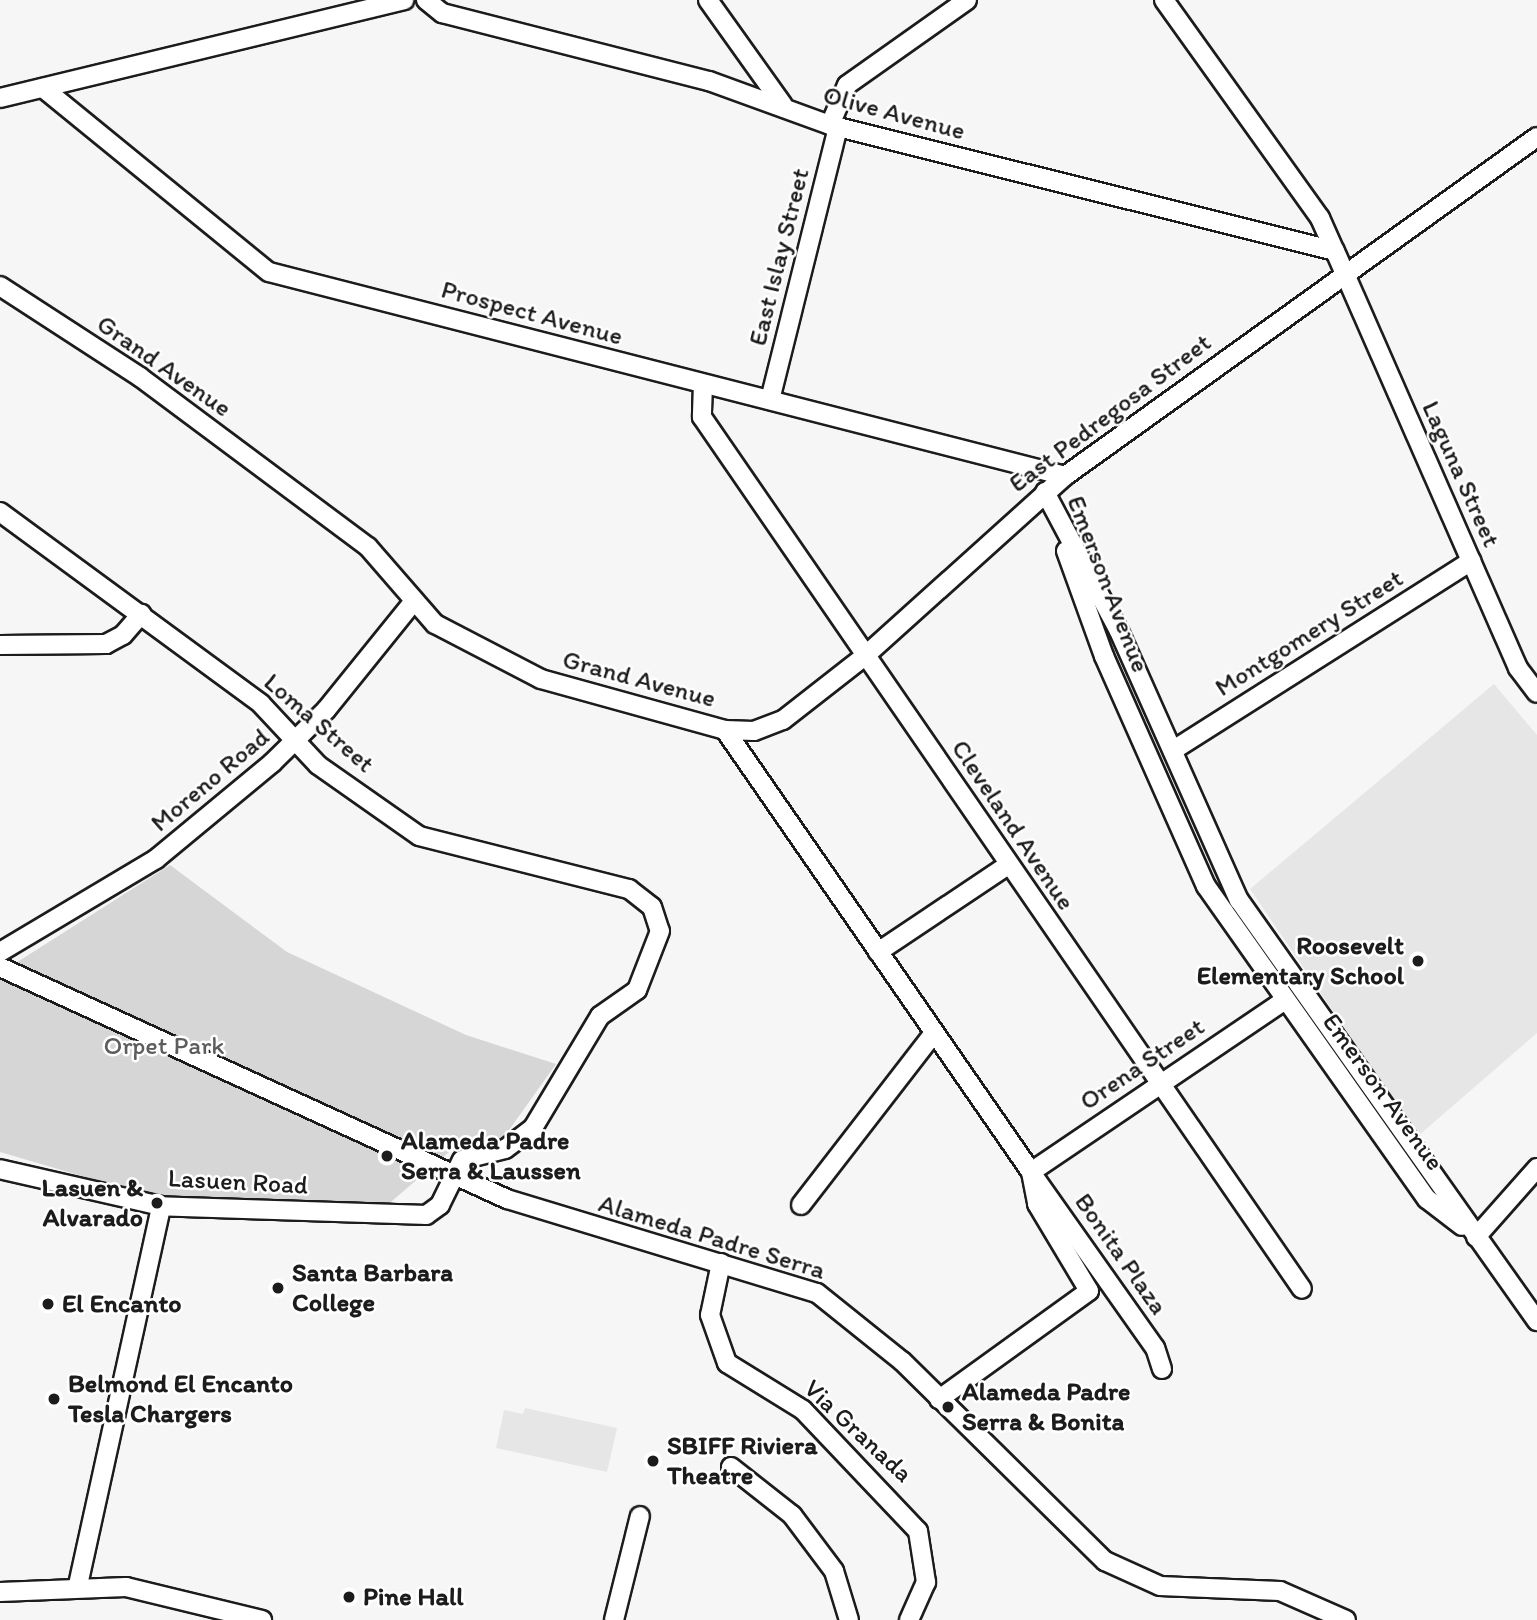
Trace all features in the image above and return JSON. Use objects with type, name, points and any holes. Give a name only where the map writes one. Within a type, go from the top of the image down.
[{"type":"street","points":[[0,98],[404,0]]},
{"type":"street","name":"Olive Avenue","points":[[426,0],[442,12],[783,105],[834,126],[1335,251]]},
{"type":"street","points":[[708,0],[783,105]]},
{"type":"street","name":"East Islay Street","points":[[770,400],[834,126],[847,85],[967,0]]},
{"type":"street","points":[[1164,0],[1320,218],[1344,272]]},
{"type":"street","name":"Prospect Avenue","points":[[43,88],[269,272],[1065,476]]},
{"type":"street","name":"East Pedregosa Street","points":[[725,730],[754,731],[783,720],[865,656],[1065,476],[1344,272],[1537,137]]},
{"type":"street","name":"Laguna Street","points":[[1344,272],[1518,668],[1537,693]]},
{"type":"street","name":"Grand Avenue","points":[[0,286],[140,377],[368,547],[413,602],[436,624],[530,675],[725,730],[1031,1172],[1037,1205],[1090,1291],[939,1399]]},
{"type":"street","name":"Cleveland Avenue","points":[[704,384],[702,417],[1302,1289]]},
{"type":"street","name":"Emerson Avenue","points":[[1045,492],[1175,749],[1239,900],[1537,1321]]},
{"type":"street","name":"Emerson Avenue","points":[[1045,492],[1104,656],[1206,886],[1284,1001],[1427,1199],[1476,1237]]},
{"type":"street","name":"Loma Street","points":[[0,512],[276,716],[318,765],[426,840],[629,889],[652,907],[660,931],[637,990],[600,1016],[533,1128],[505,1149],[462,1160],[455,1175]]},
{"type":"street","name":"Montgomery Street","points":[[1175,749],[1471,561]]},
{"type":"street","name":"Moreno Road","points":[[0,952],[156,859],[297,741],[413,602]]},
{"type":"street","points":[[0,645],[106,643],[141,614]]},
{"type":"street","points":[[878,952],[1008,865]]},
{"type":"street","name":"Alameda Padre Serra","points":[[0,967],[455,1175],[559,1218],[722,1263],[834,1303],[939,1399],[1091,1551],[1118,1570],[1160,1586],[1280,1591],[1346,1620]]},
{"type":"street","name":"Orena Street","points":[[1031,1172],[1284,1001]]},
{"type":"street","points":[[801,1205],[933,1034]]},
{"type":"street","name":"Lasuen Road","points":[[4,1166],[161,1206],[416,1217],[436,1208],[455,1175]]},
{"type":"street","points":[[1476,1237],[1537,1168]]},
{"type":"street","name":"Bonita Plaza","points":[[1031,1172],[1155,1348],[1162,1370]]},
{"type":"street","points":[[78,1585],[161,1206]]},
{"type":"street","name":"Via Granada","points":[[722,1263],[710,1315],[727,1363],[803,1410],[918,1531],[926,1582],[909,1620]]},
{"type":"street","points":[[731,1467],[792,1515],[834,1571],[849,1620]]},
{"type":"street","points":[[614,1620],[640,1516]]},
{"type":"street","points":[[0,1591],[78,1585],[142,1589],[262,1620]]},
{"type":"shaded area","name":"Roosevelt Elementary School","points":[[1494,684],[1537,735],[1537,1033],[1418,1136],[1250,889]]},
{"type":"shaded area","points":[[525,1408],[617,1428],[607,1472],[496,1448],[504,1410],[523,1414]]},
{"type":"green space","name":"Orpet Park","points":[[170,865],[287,952],[466,1035],[556,1064],[504,1137],[456,1146],[385,1207],[157,1198],[0,1152],[0,973]]},
{"type":"place","name":"Roosevelt Elementary School","points":[[1418,961]]},
{"type":"place","name":"Alameda Padre Serra & Laussen","points":[[387,1156]]},
{"type":"place","name":"Lasuen & Alvarado","points":[[157,1203]]},
{"type":"place","name":"Santa Barbara College","points":[[278,1288]]},
{"type":"place","name":"El Encanto","points":[[48,1304]]},
{"type":"place","name":"Belmond El Encanto Tesla Chargers","points":[[54,1399]]},
{"type":"place","name":"Alameda Padre Serra & Bonita","points":[[948,1407]]},
{"type":"place","name":"SBIFF Riviera Theatre","points":[[653,1461]]},
{"type":"place","name":"Pine Hall","points":[[349,1597]]}]
